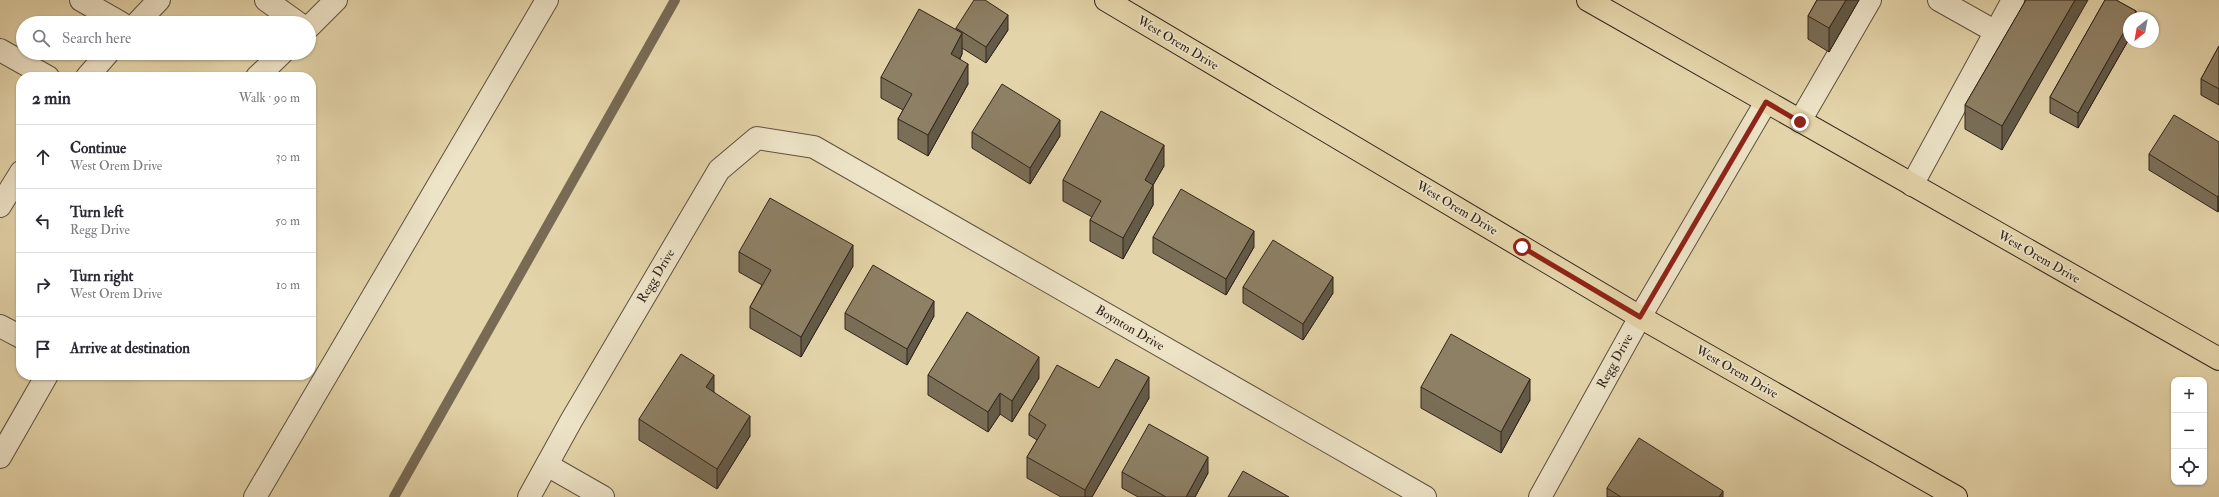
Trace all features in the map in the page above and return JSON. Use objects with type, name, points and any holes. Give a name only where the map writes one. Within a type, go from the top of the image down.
[{"type":"main road","name":"West Orem Drive","points":[[1106,0],[1640,317],[1956,497]]},
{"type":"main road","name":"West Orem Drive","points":[[1588,0],[1800,122],[2219,359]]},
{"type":"street","points":[[81,0],[109,16]]},
{"type":"street","points":[[144,16],[159,0]]},
{"type":"street","points":[[266,0],[288,16]]},
{"type":"street","points":[[316,20],[336,0]]},
{"type":"street","points":[[255,497],[547,0]]},
{"type":"street","points":[[1800,122],[1870,0]]},
{"type":"street","points":[[1939,0],[1996,32]]},
{"type":"street","points":[[1912,185],[2013,0]]},
{"type":"street","points":[[0,50],[16,59]]},
{"type":"street","points":[[18,60],[39,72]]},
{"type":"street","points":[[91,72],[102,60]]},
{"type":"street","points":[[262,72],[275,60]]},
{"type":"street","name":"Regg Drive","points":[[1540,497],[1640,317],[1766,102]]},
{"type":"street","name":"Regg Drive","points":[[529,497],[571,420],[719,170],[758,138],[814,147],[835,159]]},
{"type":"street","name":"Boynton Drive","points":[[835,159],[1425,497]]},
{"type":"street","points":[[0,206],[16,180]]},
{"type":"street","points":[[0,326],[16,334]]},
{"type":"street","points":[[0,456],[44,380]]},
{"type":"street","points":[[547,465],[603,497]]},
{"type":"building","points":[[974,0],[985,0],[1008,15],[986,47],[956,28]]},
{"type":"building","points":[[1817,0],[1846,0],[1829,28],[1808,16]]},
{"type":"building","points":[[2026,0],[2075,0],[2002,126],[1965,105]]},
{"type":"building","points":[[2105,0],[2116,0],[2136,11],[2123,12],[2123,34],[2078,113],[2050,97]]},
{"type":"building","points":[[919,9],[962,33],[951,54],[968,64],[928,135],[898,119],[912,94],[881,77]]},
{"type":"building","points":[[2219,46],[2219,89],[2201,79]]},
{"type":"building","points":[[1002,84],[1060,120],[1030,168],[972,132]]},
{"type":"building","points":[[1101,111],[1164,145],[1145,180],[1153,185],[1123,238],[1090,220],[1101,201],[1063,180]]},
{"type":"building","points":[[2174,115],[2219,142],[2218,197],[2149,154]]},
{"type":"building","points":[[1181,189],[1254,231],[1226,279],[1153,237]]},
{"type":"building","points":[[770,198],[853,245],[801,337],[750,307],[771,270],[739,252]]},
{"type":"building","points":[[1273,240],[1333,277],[1303,324],[1243,287]]},
{"type":"building","points":[[873,265],[934,301],[907,349],[845,313]]},
{"type":"building","points":[[967,312],[1039,357],[1012,401],[1000,393],[988,412],[928,375]]},
{"type":"building","points":[[1451,334],[1530,379],[1501,432],[1421,387]]},
{"type":"building","points":[[681,354],[714,375],[706,387],[750,416],[717,469],[639,419]]},
{"type":"building","points":[[1116,359],[1149,377],[1085,490],[1027,457],[1046,425],[1029,414],[1057,365],[1099,388]]},
{"type":"building","points":[[1149,424],[1208,457],[1186,497],[1166,497],[1122,472]]},
{"type":"building","points":[[1639,438],[1723,491],[1719,497],[1621,497],[1607,488]]},
{"type":"building","points":[[1243,471],[1289,497],[1228,497]]},
{"type":"waterway","points":[[394,497],[675,0]]},
{"type":"route","points":[[1522,247],[1640,317],[1766,102],[1800,122]]}]
